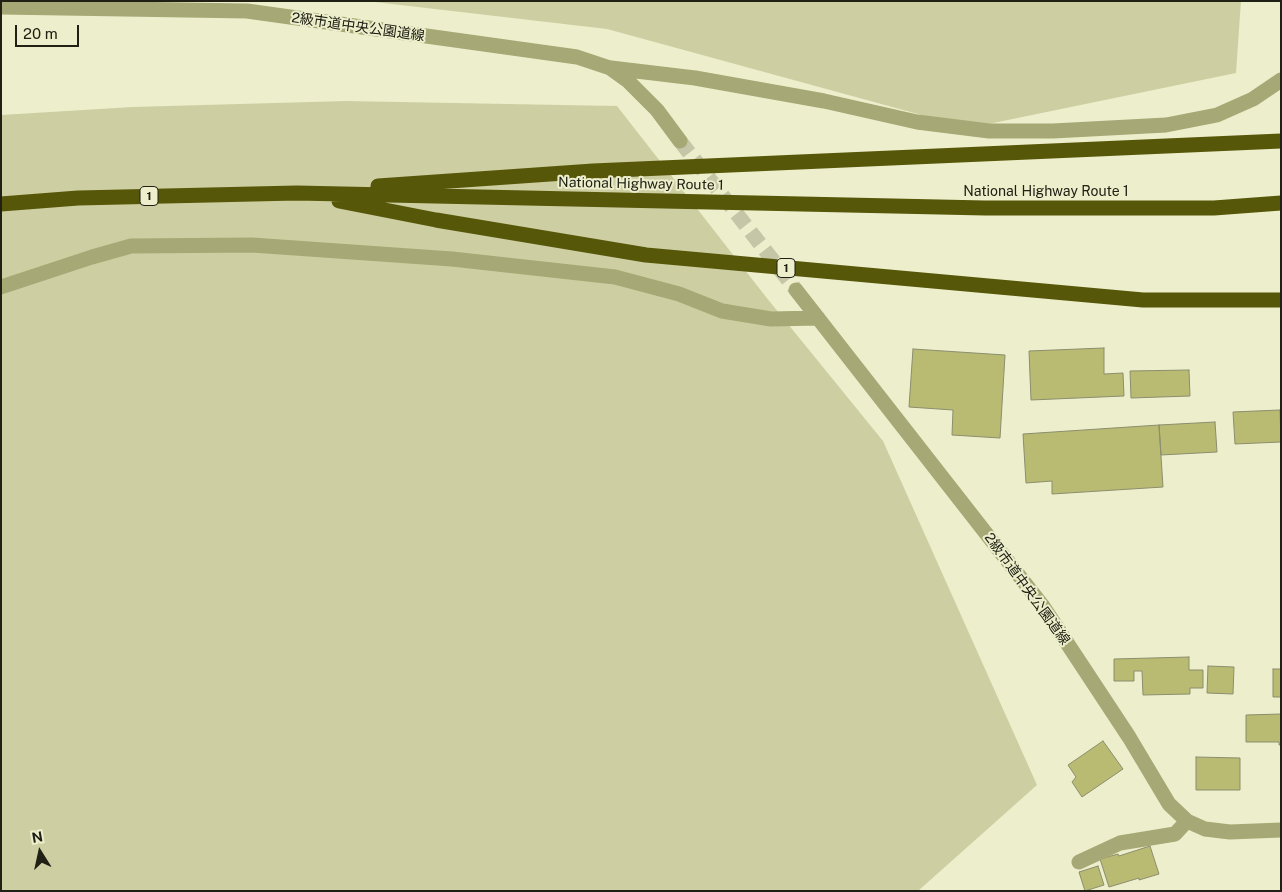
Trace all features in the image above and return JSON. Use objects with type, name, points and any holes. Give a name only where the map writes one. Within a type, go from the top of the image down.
[{"type":"highway","name":"1","points":[[297,193],[593,171],[1281,141]]},
{"type":"highway","name":"1","points":[[297,193],[436,220],[646,255],[1143,300],[1281,300]]},
{"type":"highway","name":"National Highway Route 1","points":[[1,204],[78,198],[297,193],[986,208],[1214,208],[1281,203]]},
{"type":"street","name":"2級市道中央公園道線","points":[[1,7],[247,11],[577,57],[610,68],[628,81],[657,110],[680,141]]},
{"type":"street","points":[[610,68],[694,78],[824,101],[917,122],[989,131],[1053,131],[1166,126],[1217,116],[1253,99],[1281,80]]},
{"type":"street","points":[[1,287],[131,246],[252,245],[452,259],[615,277],[680,294],[722,311],[771,319],[818,318]]},
{"type":"street","name":"2級市道中央公園道線","points":[[796,290],[1042,605],[1129,737],[1170,804],[1187,821],[1205,829],[1230,832],[1281,830]]},
{"type":"street","points":[[1079,862],[1120,843],[1175,834],[1187,821]]},
{"type":"green space","points":[[366,1],[1241,1],[1236,73],[969,128],[607,29]]},
{"type":"green space","points":[[346,101],[617,106],[766,297],[883,441],[1037,785],[918,891],[1,891],[1,115],[132,107]]},
{"type":"building","points":[[1104,348],[1104,374],[1123,373],[1124,396],[1031,400],[1029,351]]},
{"type":"building","points":[[913,349],[1005,355],[1000,438],[952,435],[953,410],[909,407]]},
{"type":"building","points":[[1189,370],[1190,396],[1131,398],[1130,371]]},
{"type":"building","points":[[1280,410],[1281,442],[1235,444],[1233,412]]},
{"type":"building","points":[[1215,422],[1217,452],[1161,455],[1159,425]]},
{"type":"building","points":[[1159,425],[1163,487],[1052,494],[1052,481],[1026,483],[1023,434]]},
{"type":"building","points":[[1189,657],[1189,670],[1203,670],[1203,688],[1190,688],[1190,694],[1143,695],[1142,671],[1134,671],[1134,681],[1114,681],[1114,659]]},
{"type":"building","points":[[1208,666],[1234,667],[1233,694],[1207,693]]},
{"type":"building","points":[[1273,669],[1281,669],[1281,697],[1273,697]]},
{"type":"building","points":[[1281,714],[1281,745],[1279,745],[1279,742],[1246,742],[1246,715]]},
{"type":"building","points":[[1103,741],[1123,769],[1082,797],[1072,782],[1076,777],[1068,765]]},
{"type":"building","points":[[1196,757],[1240,758],[1240,790],[1196,790]]},
{"type":"building","points":[[1150,846],[1159,874],[1109,887],[1100,859],[1118,854],[1119,856]]},
{"type":"building","points":[[1098,866],[1104,885],[1085,891],[1079,872]]},
{"type":"tunnel","points":[[680,141],[796,290]]}]
